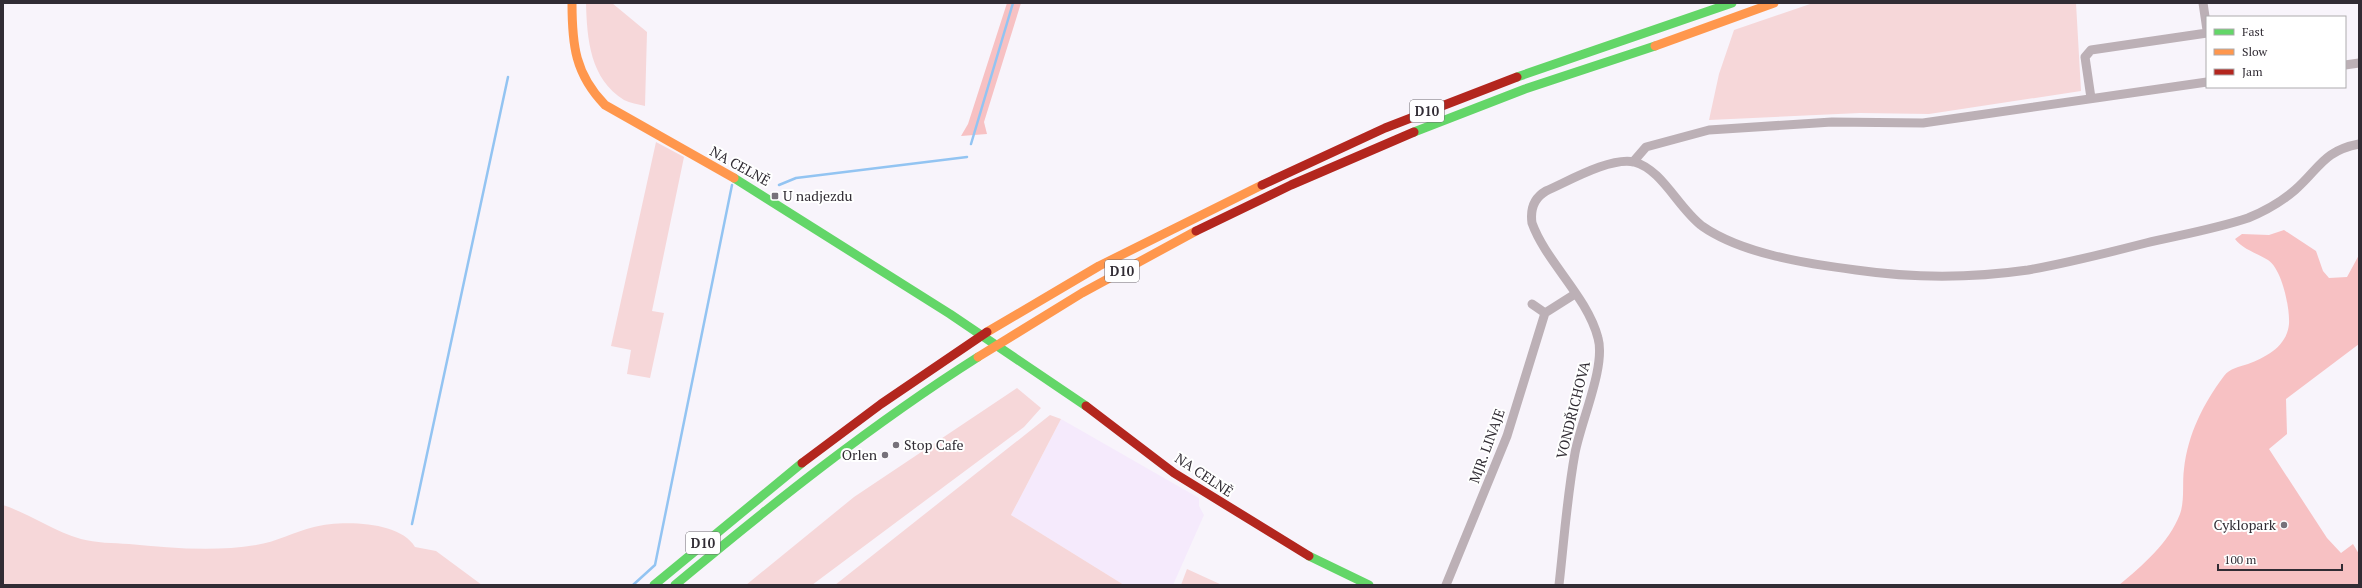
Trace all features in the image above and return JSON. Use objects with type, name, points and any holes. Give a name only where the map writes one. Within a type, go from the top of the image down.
[{"type":"main road","name":"NA CELNĚ","points":[[572,3],[572,40],[576,60],[585,82],[596,97],[616,113],[758,191],[950,314],[1060,387],[1174,473],[1214,499],[1318,562],[1369,585]]},
{"type":"main road","name":"D10","points":[[654,585],[759,496],[875,406],[939,362],[1029,306],[1135,247],[1342,147],[1438,106],[1531,72],[1732,3]]},
{"type":"main road","name":"D10","points":[[675,585],[765,510],[893,414],[988,351],[1142,259],[1268,195],[1445,119],[1537,84],[1774,3]]},
{"type":"street","points":[[2203,3],[2206,23]]},
{"type":"street","points":[[2091,98],[2085,57],[2091,50],[2206,33]]},
{"type":"street","points":[[2346,62],[2359,63]]},
{"type":"street","points":[[2206,82],[1923,123],[1832,122],[1709,130],[1646,147],[1633,162],[1652,171],[1683,209],[1700,225],[1719,236],[1738,244],[1808,262],[1858,271],[1964,276],[2046,267],[2248,218],[2266,210],[2287,196],[2327,157],[2340,149],[2359,144]]},
{"type":"street","name":"VONDŘICHOVA","points":[[1559,585],[1575,452],[1600,360],[1600,348],[1594,326],[1534,228],[1531,217],[1533,206],[1542,194],[1553,188],[1608,164],[1620,161],[1633,162]]},
{"type":"street","points":[[1532,304],[1545,313],[1575,294]]},
{"type":"street","name":"MJR. LINAJE","points":[[1446,585],[1507,436],[1545,313]]},
{"type":"shaded area","points":[[586,3],[612,3],[647,32],[645,106],[624,100],[604,81],[597,70],[589,44]]},
{"type":"shaded area","points":[[1007,3],[1021,3],[984,122],[987,134],[961,136],[968,124]]},
{"type":"shaded area","points":[[1813,3],[2076,3],[2081,91],[1929,114],[1860,113],[1709,120],[1719,74],[1734,30]]},
{"type":"shaded area","points":[[656,142],[684,157],[652,311],[664,313],[650,378],[627,374],[631,350],[611,346]]},
{"type":"shaded area","points":[[2284,230],[2316,251],[2323,271],[2329,278],[2347,277],[2359,255],[2359,344],[2286,399],[2287,434],[2269,449],[2327,538],[2341,553],[2353,544],[2359,554],[2359,585],[2119,585],[2154,553],[2175,525],[2182,509],[2184,469],[2189,444],[2209,397],[2229,371],[2269,354],[2275,350],[2284,339],[2289,324],[2289,317],[2281,280],[2273,265],[2268,260],[2246,248],[2235,239],[2242,234],[2269,235]]},
{"type":"shaded area","points":[[1017,388],[1041,408],[1024,427],[812,585],[746,585],[854,497]]},
{"type":"shaded area","points":[[1050,415],[1061,419],[1011,515],[1124,585],[835,585]]},
{"type":"shaded area","points":[[1061,419],[1199,498],[1199,506],[1204,515],[1173,585],[1124,585],[1011,515]]},
{"type":"shaded area","points":[[3,505],[61,532],[81,539],[99,542],[176,548],[209,549],[263,544],[307,529],[325,525],[354,523],[384,527],[407,538],[415,547],[436,551],[482,585],[3,584]]},
{"type":"shaded area","points":[[1187,569],[1222,585],[1181,585]]},
{"type":"waterway","points":[[971,144],[1013,3]]},
{"type":"waterway","points":[[412,524],[508,77]]},
{"type":"waterway","points":[[779,185],[796,178],[967,157]]},
{"type":"waterway","points":[[633,585],[655,565],[732,185]]},
{"type":"traffic: fast","points":[[1517,77],[1732,3]]},
{"type":"traffic: fast","points":[[1414,132],[1525,89],[1655,46]]},
{"type":"traffic: fast","points":[[734,178],[950,314],[1086,406]]},
{"type":"traffic: fast","points":[[675,585],[785,495],[823,466],[899,410],[978,357]]},
{"type":"traffic: fast","points":[[654,585],[802,463]]},
{"type":"traffic: fast","points":[[1309,556],[1369,585]]},
{"type":"traffic: slow","points":[[572,3],[573,32],[577,58],[587,82],[605,105],[734,178]]},
{"type":"traffic: slow","points":[[1655,46],[1774,3]]},
{"type":"traffic: slow","points":[[987,332],[1099,266],[1262,185]]},
{"type":"traffic: slow","points":[[978,357],[1082,293],[1196,231]]},
{"type":"traffic: jam","points":[[1262,185],[1385,128],[1517,77]]},
{"type":"traffic: jam","points":[[1196,231],[1291,185],[1414,132]]},
{"type":"traffic: jam","points":[[802,463],[881,404],[987,332]]},
{"type":"traffic: jam","points":[[1086,406],[1174,473],[1309,556]]},
{"type":"place","name":"U nadjezdu","points":[[775,196]]},
{"type":"place","name":"Stop Cafe","points":[[896,445]]},
{"type":"place","name":"Orlen","points":[[885,455]]},
{"type":"place","name":"Cyklopark","points":[[2284,525]]}]
